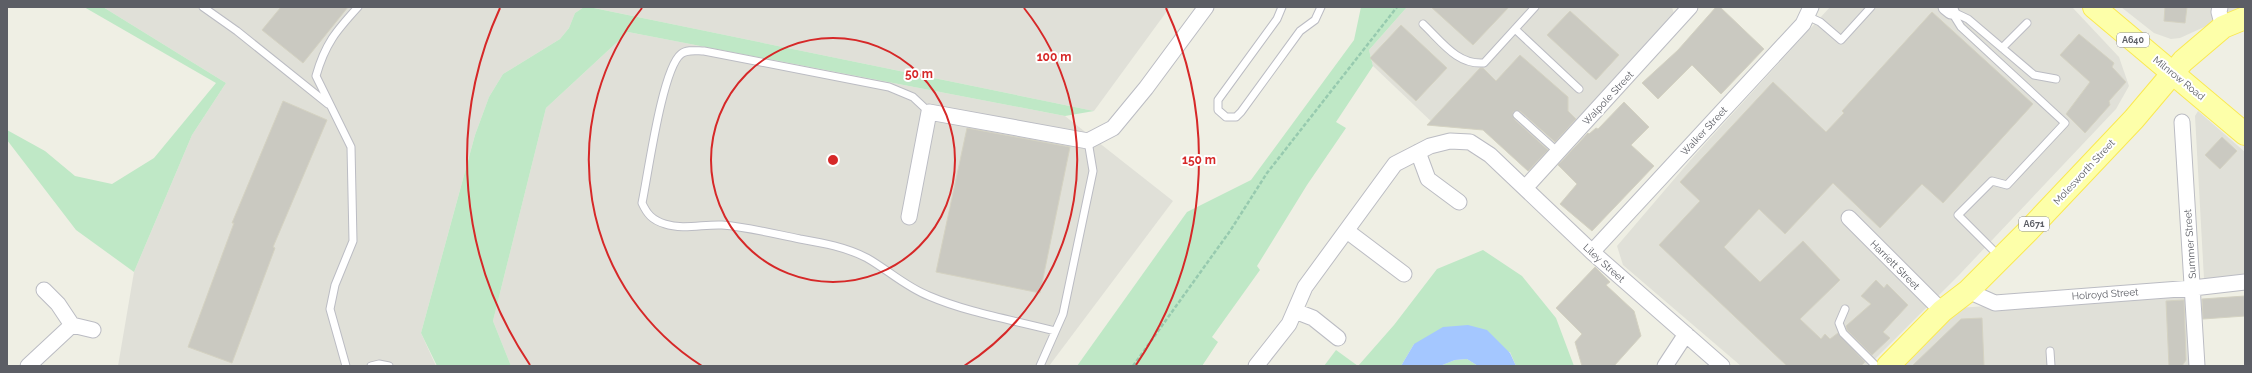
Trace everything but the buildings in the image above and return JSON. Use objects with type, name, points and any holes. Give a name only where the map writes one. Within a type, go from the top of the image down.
[{"type":"main road","name":"Milnrow Road","points":[[2094,7],[2245,134]]},
{"type":"main road","name":"A671","points":[[2172,74],[2203,43],[2234,16]]},
{"type":"main road","name":"Molesworth Street","points":[[1888,366],[1942,312],[1968,292],[2134,119],[2172,74]]},
{"type":"street","points":[[909,217],[929,112],[1088,142],[1113,128],[1146,88],[1206,7]]},
{"type":"street","name":"Walpole Street","points":[[1526,187],[1690,7]]},
{"type":"street","name":"Walker Street","points":[[1592,252],[1803,24],[1809,11]]},
{"type":"street","name":"Summer Street","points":[[2182,122],[2193,288],[2196,366]]},
{"type":"street","name":"Liley Street","points":[[1256,366],[1289,324],[1305,287],[1395,164],[1418,152],[1450,141],[1470,142],[1490,155],[1526,187],[1592,252],[1722,366]]},
{"type":"street","points":[[1418,152],[1428,179],[1459,202]]},
{"type":"street","name":"Harriett Street","points":[[1849,218],[1942,312]]},
{"type":"street","points":[[1346,231],[1404,274]]},
{"type":"street","name":"Holroyd Street","points":[[1968,292],[1996,303],[2193,288],[2245,282]]},
{"type":"street","points":[[44,290],[58,304],[72,325],[93,330]]},
{"type":"street","points":[[1294,311],[1313,318],[1338,338]]},
{"type":"street","points":[[28,366],[72,325]]},
{"type":"street","points":[[1665,366],[1686,334]]},
{"type":"lane","points":[[203,7],[237,30],[332,106]]},
{"type":"lane","points":[[346,366],[330,309],[335,285],[353,241],[351,147],[316,76],[330,39],[358,7]]},
{"type":"lane","points":[[1282,7],[1277,20],[1218,100],[1218,110],[1226,117],[1236,117],[1241,112],[1300,31],[1315,20],[1321,7]]},
{"type":"lane","points":[[1423,24],[1461,60],[1484,63],[1535,7]]},
{"type":"lane","points":[[1809,11],[1841,40],[1871,7]]},
{"type":"lane","points":[[1949,9],[1968,19],[2034,75],[2056,79]]},
{"type":"lane","points":[[1949,9],[1961,27],[2065,123],[2007,185],[1992,181],[1958,215],[2000,258]]},
{"type":"lane","points":[[2002,48],[2026,23]]},
{"type":"lane","points":[[1515,29],[1580,90]]},
{"type":"lane","points":[[929,112],[913,97],[889,87],[704,51],[690,50],[680,54],[671,69],[667,81],[642,203],[646,213],[656,221],[666,225],[682,227],[724,225],[822,242],[850,250],[868,259],[908,286],[928,296],[956,306],[1055,331]]},
{"type":"lane","points":[[1517,115],[1558,152]]},
{"type":"lane","points":[[1040,366],[1049,349],[1063,314],[1093,171],[1088,142]]},
{"type":"lane","points":[[1845,309],[1839,323],[1843,333],[1876,366]]},
{"type":"lane","points":[[2050,352],[2051,366]]},
{"type":"lane","points":[[371,366],[379,364],[389,366]]},
{"type":"path","points":[[1133,366],[1230,231],[1267,173],[1397,7]]},
{"type":"shaded area","points":[[103,7],[584,7],[575,13],[569,28],[560,39],[503,74],[489,97],[475,135],[421,333],[436,366],[118,366],[134,272],[192,135],[226,83]]},
{"type":"shaded area","points":[[589,7],[1170,7],[1094,111]]},
{"type":"shaded area","points":[[1407,7],[1672,7],[1674,14],[1529,172],[1483,130],[1436,126],[1373,66],[1369,50]]},
{"type":"shaded area","points":[[1830,7],[2072,7],[2119,57],[2129,86],[2116,109],[1960,274],[1868,366],[1741,366],[1623,265],[1617,246],[1694,156]]},
{"type":"shaded area","points":[[2121,7],[2245,7],[2245,11],[2235,13],[2180,38],[2171,39],[2154,33]]},
{"type":"shaded area","points":[[628,32],[1065,116],[1173,201],[1049,366],[511,366],[493,321],[546,108]]},
{"type":"shaded area","points":[[2198,111],[2245,152],[2245,275],[2204,279],[2195,116]]},
{"type":"shaded area","points":[[2185,292],[2191,366],[1904,366],[1958,308]]},
{"type":"green space","points":[[84,7],[103,7],[226,83],[192,135],[134,272],[76,230],[7,140],[7,130],[45,151],[75,176],[112,184],[154,158],[216,83]]},
{"type":"green space","points":[[584,7],[1094,111],[1065,116],[628,32],[546,108],[493,321],[511,366],[437,366],[421,333],[475,135],[489,97],[503,74],[560,39],[569,28],[575,13]]},
{"type":"green space","points":[[1361,7],[1407,7],[1369,50],[1373,66],[1336,122],[1346,128],[1307,185],[1257,266],[1260,270],[1212,337],[1218,342],[1202,366],[1077,366],[1187,212],[1251,180],[1354,40]]},
{"type":"green space","points":[[1483,250],[1522,276],[1556,318],[1574,366],[1516,366],[1510,352],[1414,344],[1401,366],[1358,366],[1394,325],[1437,269]]},
{"type":"green space","points":[[1336,350],[1358,366],[1324,366]]},
{"type":"green space","points":[[1467,359],[1478,366],[1440,366],[1455,360]]},
{"type":"water","points":[[1468,325],[1487,330],[1510,353],[1516,366],[1478,366],[1467,359],[1455,360],[1440,366],[1401,366],[1414,344],[1443,327]]}]
